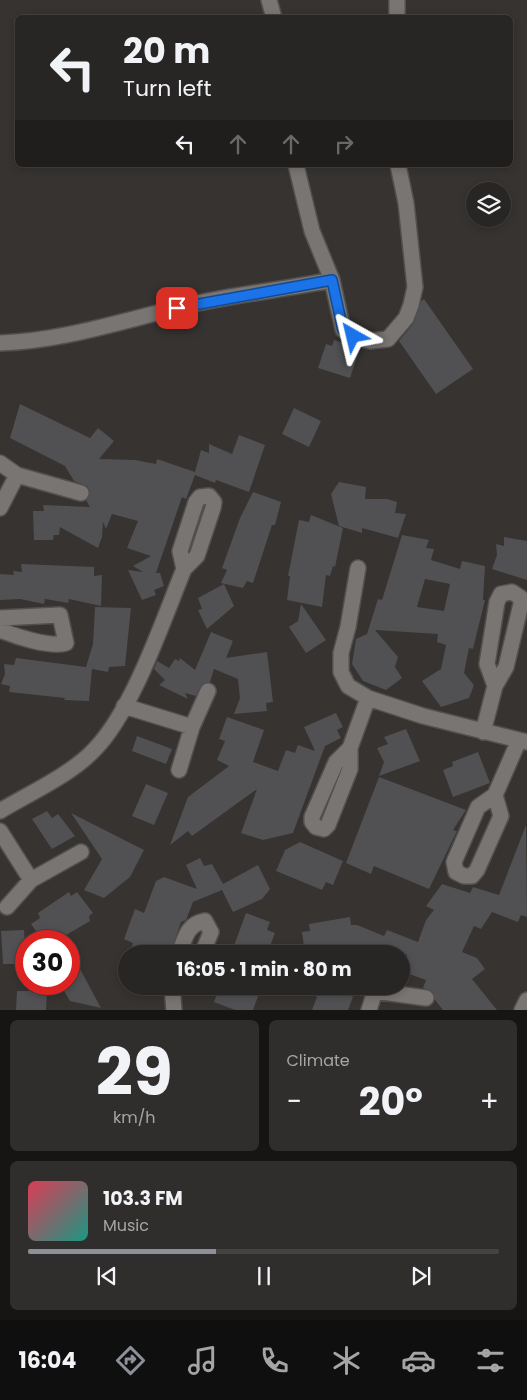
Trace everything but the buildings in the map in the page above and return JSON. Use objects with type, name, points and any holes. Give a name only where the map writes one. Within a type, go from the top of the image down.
[{"type":"street","points":[[270,0],[273,15]]},
{"type":"street","points":[[397,0],[397,15]]},
{"type":"street","points":[[296,167],[312,231],[332,280],[343,330],[353,336],[370,341],[388,339],[406,318],[415,287],[406,203],[398,167]]},
{"type":"street","points":[[0,343],[38,339],[128,322],[195,304],[332,280]]},
{"type":"street","points":[[0,463],[17,475],[80,493]]},
{"type":"street","points":[[0,508],[17,475]]},
{"type":"street","points":[[358,568],[348,628],[341,653],[341,672],[348,686],[368,698],[423,716],[523,741],[495,795],[478,807],[454,862],[456,872],[464,876],[472,876],[477,870],[501,816],[495,795]]},
{"type":"street","points":[[0,811],[85,758],[102,742],[124,706],[184,569]]},
{"type":"street","points":[[482,732],[495,686],[506,667],[521,604],[521,598],[512,592],[501,594],[497,602],[487,664],[495,686]]},
{"type":"street","points":[[0,618],[60,615],[66,643],[19,637],[0,630]]},
{"type":"street","points":[[179,770],[192,727],[208,691]]},
{"type":"street","points":[[350,748],[368,698]]},
{"type":"street","points":[[124,706],[192,727]]},
{"type":"street","points":[[0,831],[31,880]]},
{"type":"street","points":[[7,907],[31,880],[81,852]]},
{"type":"street","points":[[182,945],[189,927],[196,922],[204,921],[209,926],[211,932],[206,945]]},
{"type":"street","points":[[174,1010],[176,995]]},
{"type":"street","points":[[369,1010],[371,995]]},
{"type":"street","points":[[408,995],[426,998]]},
{"type":"street","points":[[522,1010],[527,1000]]},
{"type":"route","points":[[177,308],[332,280],[343,330],[353,336]]}]
